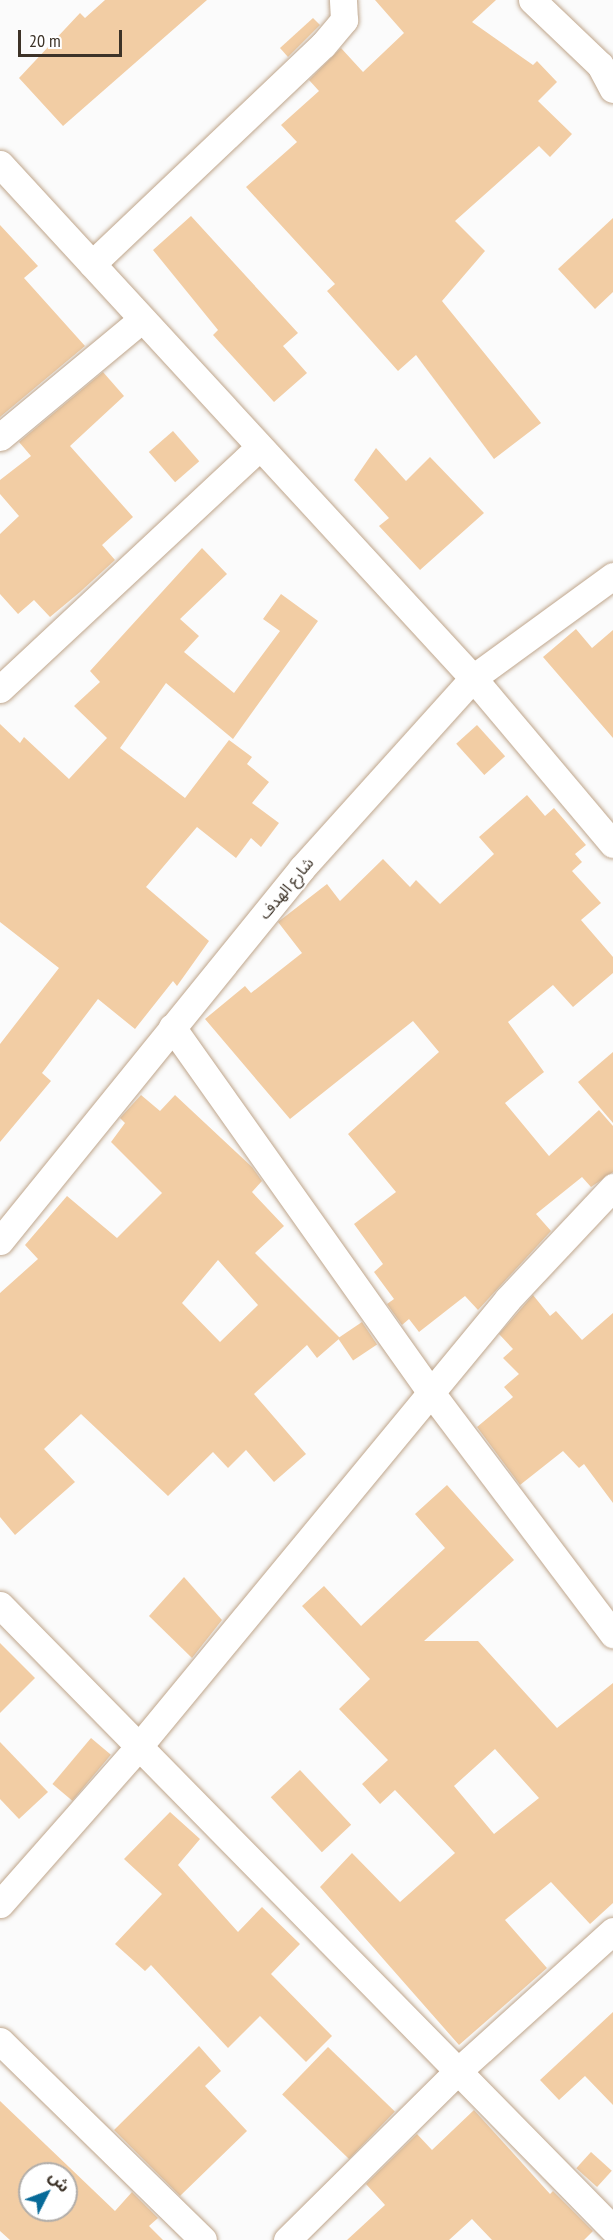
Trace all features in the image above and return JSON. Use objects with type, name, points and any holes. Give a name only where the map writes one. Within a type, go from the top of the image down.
[{"type":"street","points":[[92,264],[323,45],[344,20],[343,0]]},
{"type":"street","points":[[532,0],[607,58],[613,89]]},
{"type":"street","points":[[0,164],[258,448],[473,678],[613,844]]},
{"type":"street","points":[[0,436],[141,320]]},
{"type":"street","points":[[0,689],[258,448]]},
{"type":"street","name":"شارع الهدف","points":[[0,1241],[302,868],[473,678],[613,576]]},
{"type":"street","points":[[172,1027],[432,1394],[613,1634]]},
{"type":"street","points":[[0,1904],[140,1745],[432,1394],[508,1299],[613,1187]]},
{"type":"street","points":[[0,1605],[613,2229]]},
{"type":"street","points":[[294,2238],[458,2071],[613,1931]]},
{"type":"street","points":[[0,2041],[203,2240]]},
{"type":"building","points":[[105,0],[207,0],[63,126],[19,78],[80,13],[85,18]]},
{"type":"building","points":[[375,0],[496,0],[472,22],[533,65],[537,61],[557,82],[538,101],[572,134],[550,157],[539,146],[455,221],[485,251],[442,301],[541,423],[494,459],[416,355],[398,371],[327,291],[335,284],[246,187],[297,142],[281,125],[319,91],[309,80],[341,48],[363,72],[404,33]]},
{"type":"building","points":[[313,18],[320,25],[288,57],[280,48]]},
{"type":"building","points":[[191,216],[298,333],[283,346],[307,373],[274,402],[213,335],[218,330],[153,250]]},
{"type":"building","points":[[613,218],[613,292],[595,309],[558,269]]},
{"type":"building","points":[[0,225],[38,266],[24,278],[85,346],[0,417]]},
{"type":"building","points":[[103,372],[124,396],[70,446],[133,517],[102,545],[115,560],[80,592],[50,617],[34,600],[18,614],[0,594],[0,534],[19,516],[0,494],[0,480],[31,456],[19,442]]},
{"type":"building","points":[[173,431],[199,461],[175,482],[149,452]]},
{"type":"building","points":[[376,448],[406,481],[430,457],[484,513],[420,570],[379,526],[389,518],[354,480]]},
{"type":"building","points":[[202,548],[227,574],[180,619],[199,636],[184,652],[234,693],[280,631],[263,619],[281,594],[318,621],[233,739],[166,683],[120,748],[185,798],[229,740],[252,757],[247,764],[269,782],[252,803],[279,823],[261,847],[251,838],[236,858],[197,827],[146,887],[209,941],[177,986],[173,981],[135,1029],[98,999],[42,1073],[51,1081],[0,1142],[0,1044],[59,968],[0,922],[0,724],[20,743],[24,737],[69,779],[107,738],[74,706],[100,682],[90,671]]},
{"type":"building","points":[[576,629],[592,648],[613,630],[613,738],[543,657]]},
{"type":"building","points":[[477,725],[505,756],[484,775],[456,744]]},
{"type":"building","points":[[527,795],[545,816],[554,808],[586,845],[575,854],[582,862],[572,871],[601,903],[581,920],[613,957],[613,973],[573,1007],[553,985],[508,1022],[544,1072],[505,1103],[549,1156],[599,1110],[613,1126],[613,1172],[591,1187],[582,1177],[536,1214],[551,1231],[478,1310],[465,1296],[419,1332],[409,1319],[402,1325],[387,1304],[394,1299],[374,1272],[383,1264],[354,1224],[396,1192],[348,1134],[439,1052],[413,1021],[290,1119],[205,1019],[245,986],[251,993],[302,953],[278,922],[327,884],[340,901],[383,859],[410,887],[416,880],[440,904],[494,854],[479,837]]},
{"type":"building","points":[[613,1052],[613,1123],[578,1082]]},
{"type":"building","points":[[141,1095],[160,1111],[175,1095],[252,1167],[262,1181],[252,1192],[284,1226],[255,1253],[340,1338],[317,1358],[307,1345],[254,1394],[306,1454],[274,1482],[246,1450],[228,1468],[213,1452],[168,1496],[81,1414],[44,1449],[75,1482],[15,1535],[0,1517],[0,1293],[38,1259],[25,1245],[67,1196],[117,1238],[162,1193],[111,1142],[125,1123],[120,1118]],"holes":[[[218,1260],[258,1305],[220,1342],[182,1303]]]},
{"type":"building","points":[[533,1295],[550,1316],[556,1311],[582,1340],[613,1313],[613,1503],[584,1464],[579,1468],[563,1451],[520,1485],[477,1427],[513,1397],[504,1387],[519,1374],[503,1358],[513,1349],[499,1334]]},
{"type":"building","points":[[362,1322],[377,1344],[353,1361],[338,1338]]},
{"type":"building","points":[[447,1485],[514,1560],[424,1641],[478,1641],[557,1728],[613,1683],[613,1903],[590,1924],[551,1882],[505,1920],[547,1968],[459,2045],[320,1887],[352,1853],[400,1902],[455,1853],[395,1790],[380,1804],[362,1784],[388,1760],[339,1709],[370,1679],[302,1606],[324,1586],[361,1626],[445,1548],[415,1514]],"holes":[[[495,1749],[539,1798],[494,1834],[454,1786]]]},
{"type":"building","points":[[184,1577],[222,1620],[192,1658],[149,1616]]},
{"type":"building","points":[[0,1643],[35,1678],[0,1713]]},
{"type":"building","points":[[91,1738],[111,1755],[72,1801],[52,1784]]},
{"type":"building","points":[[0,1742],[48,1792],[19,1819],[0,1799]]},
{"type":"building","points":[[300,1770],[351,1825],[322,1852],[271,1797]]},
{"type":"building","points":[[170,1812],[200,1839],[178,1865],[238,1932],[262,1907],[300,1944],[271,1974],[332,2036],[306,2062],[260,2016],[228,2048],[151,1965],[145,1971],[115,1944],[162,1894],[124,1859]]},
{"type":"building","points":[[613,2012],[613,2105],[585,2076],[559,2100],[540,2080]]},
{"type":"building","points":[[199,2046],[221,2071],[205,2086],[247,2131],[180,2196],[114,2130]]},
{"type":"building","points":[[328,2047],[395,2112],[349,2159],[282,2094]]},
{"type":"building","points":[[0,2101],[64,2162],[18,2162],[18,2222],[78,2222],[78,2176],[115,2211],[132,2192],[158,2218],[149,2226],[163,2240],[10,2240],[0,2231]]},
{"type":"building","points":[[474,2110],[550,2194],[553,2191],[593,2231],[584,2240],[492,2240],[472,2219],[449,2240],[347,2240],[385,2205],[366,2184],[417,2134],[432,2150]]},
{"type":"building","points":[[591,2152],[612,2171],[597,2187],[576,2168]]}]
